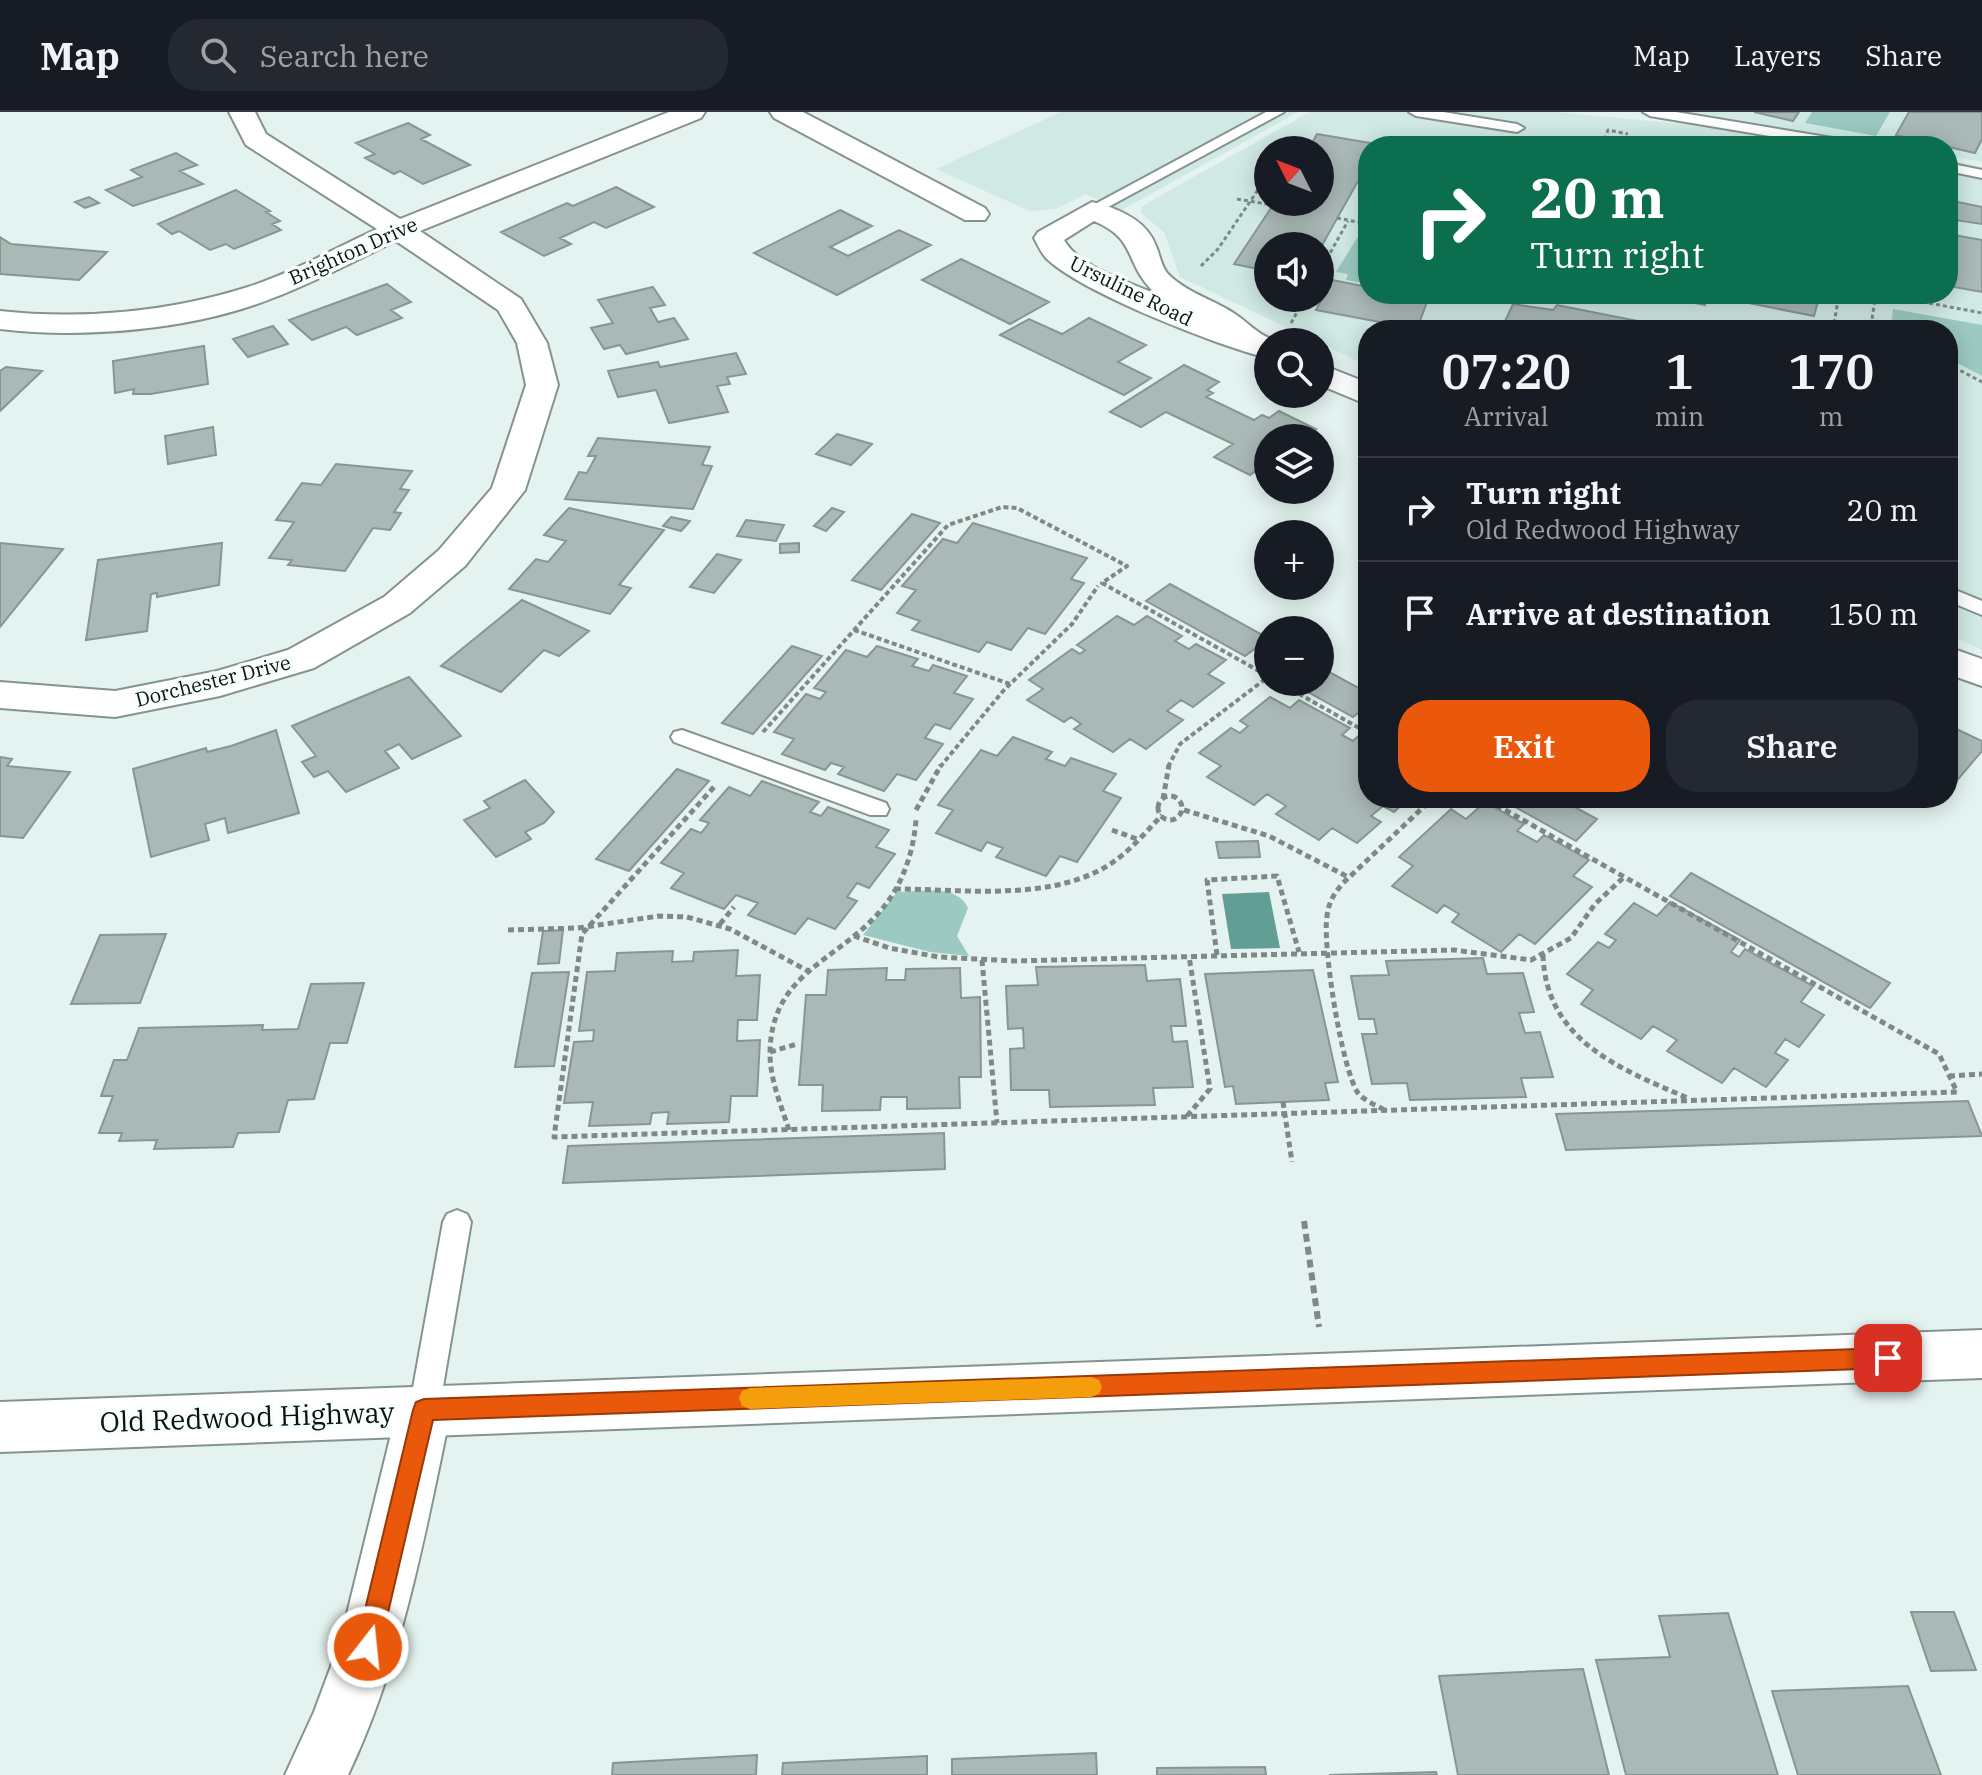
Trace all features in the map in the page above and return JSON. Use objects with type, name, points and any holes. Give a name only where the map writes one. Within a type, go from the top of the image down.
[{"type":"street","name":"Dorchester Drive","points":[[0,695],[115,704],[220,683],[301,659],[397,605],[452,558],[508,490],[542,385],[532,343],[510,305],[255,139],[242,112]]},
{"type":"street","name":"Brighton Drive","points":[[0,320],[51,326],[179,314],[261,293],[397,230],[692,112]]},
{"type":"street","points":[[783,112],[975,214]]},
{"type":"street","name":"Ursuline Road","points":[[1254,334],[1180,297],[1157,279],[1133,230],[1092,210],[1053,232],[1048,244],[1054,252],[1200,325],[1254,337]]},
{"type":"street","points":[[1334,379],[1358,390]]},
{"type":"street","points":[[1958,663],[1982,674]]},
{"type":"street","name":"Old Redwood Highway","points":[[0,1427],[1982,1354]]},
{"type":"street","points":[[316,1775],[354,1691],[375,1625],[424,1410]]},
{"type":"lane","points":[[1092,210],[1277,112]]},
{"type":"lane","points":[[1416,112],[1517,128]]},
{"type":"lane","points":[[1650,112],[1796,136]]},
{"type":"lane","points":[[1958,169],[1982,174]]},
{"type":"lane","points":[[1958,598],[1982,609]]},
{"type":"lane","points":[[682,737],[878,809]]},
{"type":"lane","points":[[424,1410],[457,1222]]},
{"type":"path","points":[[1180,297],[1254,196]]},
{"type":"path","points":[[1237,199],[1254,202]]},
{"type":"path","points":[[1337,218],[1358,222]]},
{"type":"path","points":[[1334,246],[1348,221]]},
{"type":"path","points":[[1933,304],[1982,313]]},
{"type":"path","points":[[1276,328],[1291,312]]},
{"type":"path","points":[[1958,369],[1982,382]]},
{"type":"path","points":[[1254,668],[1102,583],[1127,566],[1017,508],[1002,507],[948,525],[582,934],[554,1137],[1957,1092],[1939,1054],[1502,808]]},
{"type":"path","points":[[789,1130],[771,1074],[770,1052],[775,1019],[817,960],[867,925],[894,889],[911,860],[916,808],[926,784],[1010,684],[1077,622],[1098,586]]},
{"type":"path","points":[[854,630],[1010,684]]},
{"type":"path","points":[[1184,810],[1175,817],[1162,815],[1156,806],[1163,799],[1165,772],[1180,744],[1254,687]]},
{"type":"path","points":[[1303,696],[1358,727]]},
{"type":"path","points":[[1163,799],[1180,801],[1184,810],[1269,836],[1350,878]]},
{"type":"path","points":[[1384,1110],[1359,1095],[1352,1078],[1328,973],[1330,899],[1423,808]]},
{"type":"path","points":[[894,889],[1043,886],[1072,881],[1101,870],[1162,815]]},
{"type":"path","points":[[1112,830],[1137,839]]},
{"type":"path","points":[[1217,955],[1207,880],[1277,876],[1299,952]]},
{"type":"path","points":[[854,936],[889,948],[939,957],[982,960],[1454,950],[1531,960],[1571,938],[1595,904],[1624,877]]},
{"type":"path","points":[[720,924],[734,907]]},
{"type":"path","points":[[508,930],[589,927],[621,918],[669,915],[720,924],[808,971]]},
{"type":"path","points":[[1543,955],[1540,976],[1546,998],[1578,1038],[1598,1054],[1693,1101]]},
{"type":"path","points":[[1186,1117],[1210,1089],[1189,956]]},
{"type":"path","points":[[982,960],[997,1123]]},
{"type":"path","points":[[770,1052],[797,1044]]},
{"type":"path","points":[[1949,1076],[1982,1074]]},
{"type":"path","points":[[1283,1102],[1292,1162]]},
{"type":"path","points":[[1304,1221],[1327,1377]]},
{"type":"shaded area","points":[[1061,112],[1298,112],[1122,210],[1085,194],[1056,209],[1030,211],[936,169]]},
{"type":"shaded area","points":[[1310,112],[1555,112],[1705,126],[1708,117],[1678,112],[1982,112],[1982,162],[1958,158],[1958,136],[1358,136],[1358,304],[1958,304],[1958,162],[1982,167],[1982,650],[1958,639],[1958,320],[1358,320],[1358,361],[1334,350],[1334,328],[1288,328],[1180,277],[1164,232],[1141,213],[1142,207],[1156,198],[1254,143],[1254,216],[1334,216],[1334,136],[1267,136]]},
{"type":"shaded area","points":[[1812,112],[1890,112],[1876,136],[1805,123]]},
{"type":"shaded area","points":[[1358,236],[1358,282],[1346,280],[1348,274],[1336,272]]},
{"type":"shaded area","points":[[1893,309],[1954,320],[1892,320]]},
{"type":"shaded area","points":[[1958,321],[1982,325],[1982,376],[1958,363]]},
{"type":"shaded area","points":[[897,892],[947,892],[963,900],[968,908],[957,936],[969,956],[930,952],[863,935]]},
{"type":"shaded area","points":[[1269,892],[1280,948],[1231,949],[1222,894]]},
{"type":"building","points":[[1754,112],[1799,112],[1793,121]]},
{"type":"building","points":[[1909,112],[1982,112],[1982,139],[1975,153],[1958,149],[1958,136],[1896,135]]},
{"type":"building","points":[[408,123],[430,135],[421,139],[470,165],[423,184],[400,171],[394,174],[365,158],[375,154],[356,143]]},
{"type":"building","points":[[1334,137],[1358,141],[1358,181],[1330,232],[1255,232],[1266,216],[1334,216]]},
{"type":"building","points":[[176,153],[197,165],[180,171],[203,184],[133,206],[106,190],[142,177],[131,170]]},
{"type":"building","points":[[616,187],[654,207],[606,228],[594,222],[560,238],[571,244],[544,256],[501,232],[567,203],[573,206]]},
{"type":"building","points":[[236,190],[270,211],[266,212],[280,221],[272,224],[281,230],[234,249],[226,244],[210,250],[179,231],[172,234],[158,224]]},
{"type":"building","points":[[89,197],[99,203],[85,208],[75,202]]},
{"type":"building","points":[[1958,202],[1982,207],[1982,224],[1958,220]]},
{"type":"building","points":[[840,210],[872,226],[830,247],[848,256],[899,230],[931,245],[837,295],[754,253]]},
{"type":"building","points":[[1254,234],[1254,268],[1234,264]]},
{"type":"building","points":[[1958,236],[1982,240],[1982,292],[1958,288]]},
{"type":"building","points":[[0,237],[11,244],[107,252],[79,280],[0,274]]},
{"type":"building","points":[[961,259],[1049,302],[1010,324],[922,280]]},
{"type":"building","points":[[1334,280],[1358,285],[1358,304],[1426,304],[1420,320],[1369,320],[1327,312],[1334,312]]},
{"type":"building","points":[[387,284],[411,302],[391,310],[402,318],[357,335],[346,327],[312,340],[289,320]]},
{"type":"building","points":[[653,287],[665,305],[650,308],[658,322],[674,318],[688,339],[626,354],[620,345],[604,349],[591,328],[613,323],[598,300]]},
{"type":"building","points":[[1513,304],[1553,310],[1557,305],[1633,320],[1506,320]]},
{"type":"building","points":[[1753,304],[1817,304],[1814,316]]},
{"type":"building","points":[[1089,318],[1146,345],[1118,362],[1151,378],[1124,395],[1000,335],[1029,319],[1062,334]]},
{"type":"building","points":[[273,326],[288,344],[248,357],[233,339]]},
{"type":"building","points":[[204,346],[208,384],[151,394],[133,394],[134,389],[115,393],[113,361]]},
{"type":"building","points":[[736,353],[746,374],[727,377],[730,384],[717,386],[728,412],[669,423],[656,390],[618,397],[608,371],[658,362],[660,367]]},
{"type":"building","points":[[1184,365],[1219,382],[1207,390],[1213,393],[1206,397],[1254,420],[1262,415],[1269,418],[1279,411],[1306,424],[1254,424],[1254,472],[1250,475],[1214,457],[1233,444],[1166,412],[1141,427],[1110,412]]},
{"type":"building","points":[[6,367],[42,371],[0,411],[0,371]]},
{"type":"building","points":[[213,427],[216,455],[168,464],[165,436]]},
{"type":"building","points":[[837,434],[872,444],[851,465],[816,454]]},
{"type":"building","points":[[598,438],[710,447],[702,465],[712,466],[693,509],[565,499],[579,472],[587,473],[596,456],[588,456]]},
{"type":"building","points":[[336,464],[412,471],[400,489],[409,490],[394,512],[401,513],[390,530],[373,528],[345,571],[288,565],[292,560],[269,558],[294,522],[276,520],[302,483],[321,485]]},
{"type":"building","points":[[569,508],[664,530],[619,585],[631,588],[610,614],[509,589],[536,559],[548,562],[566,541],[544,535]]},
{"type":"building","points":[[832,508],[844,512],[826,531],[814,526]]},
{"type":"building","points":[[912,514],[940,523],[881,590],[852,580]]},
{"type":"building","points":[[671,517],[690,521],[681,531],[663,526]]},
{"type":"building","points":[[746,520],[784,525],[776,541],[737,536]]},
{"type":"building","points":[[973,523],[1087,558],[1071,579],[1084,583],[1045,634],[1028,628],[1011,650],[987,642],[979,652],[912,630],[920,621],[897,613],[916,590],[902,586],[943,539],[957,543]]},
{"type":"building","points":[[0,543],[63,549],[0,627]]},
{"type":"building","points":[[222,543],[219,585],[157,597],[157,593],[151,594],[147,631],[86,640],[98,560]]},
{"type":"building","points":[[799,543],[799,552],[780,553],[780,544]]},
{"type":"building","points":[[717,554],[741,560],[714,593],[690,587]]},
{"type":"building","points":[[1170,584],[1254,630],[1254,649],[1245,656],[1146,601]]},
{"type":"building","points":[[522,600],[589,631],[559,656],[544,650],[501,692],[441,666]]},
{"type":"building","points":[[1117,616],[1134,625],[1147,616],[1182,636],[1175,641],[1189,649],[1196,644],[1226,660],[1208,674],[1224,683],[1193,707],[1181,700],[1167,711],[1183,720],[1146,749],[1130,739],[1113,752],[1074,729],[1081,724],[1071,717],[1064,722],[1027,700],[1043,689],[1029,680],[1072,649],[1080,654],[1085,650],[1077,645]]},
{"type":"building","points":[[792,646],[822,656],[753,734],[722,723]]},
{"type":"building","points":[[877,646],[918,659],[912,666],[929,671],[933,665],[967,676],[954,693],[973,699],[950,729],[935,724],[925,738],[943,744],[916,780],[897,774],[884,791],[838,774],[844,767],[831,763],[825,770],[782,754],[794,739],[774,732],[806,694],[820,699],[826,692],[814,688],[846,650],[867,657]]},
{"type":"building","points":[[1334,675],[1358,688],[1358,713],[1353,717],[1315,696],[1334,696]]},
{"type":"building","points":[[409,677],[461,736],[412,759],[399,744],[385,751],[399,768],[346,792],[328,771],[314,777],[302,762],[316,756],[292,726]]},
{"type":"building","points":[[1270,697],[1290,708],[1299,700],[1350,728],[1342,735],[1353,741],[1358,737],[1358,808],[1381,808],[1371,816],[1381,822],[1357,843],[1332,828],[1319,840],[1276,814],[1286,806],[1267,794],[1254,805],[1207,777],[1221,766],[1199,753],[1231,728],[1240,733],[1248,726],[1240,721]]},
{"type":"building","points":[[276,730],[299,813],[228,833],[225,818],[205,824],[209,840],[151,857],[133,769],[206,748],[207,752],[231,746]]},
{"type":"building","points":[[1958,730],[1982,741],[1982,751],[1958,779]]},
{"type":"building","points":[[1013,737],[1052,752],[1046,759],[1065,766],[1071,758],[1116,774],[1103,791],[1121,798],[1077,862],[1060,856],[1046,876],[996,857],[1003,848],[987,842],[981,851],[936,833],[953,810],[938,805],[981,750],[997,756]]},
{"type":"building","points":[[0,757],[12,759],[7,766],[70,772],[23,838],[0,836]]},
{"type":"building","points":[[677,769],[709,781],[629,871],[596,859]]},
{"type":"building","points":[[525,780],[554,812],[544,823],[525,832],[531,839],[496,857],[464,820],[490,808],[484,801]]},
{"type":"building","points":[[762,781],[819,802],[810,812],[821,816],[828,807],[889,830],[876,847],[895,854],[869,888],[857,883],[847,897],[857,901],[835,929],[808,918],[795,934],[748,915],[758,903],[736,895],[724,909],[671,888],[684,873],[661,863],[691,829],[701,833],[709,823],[700,820],[729,787],[750,796]]},
{"type":"building","points":[[1478,808],[1496,808],[1524,824],[1517,831],[1537,842],[1544,835],[1589,860],[1573,876],[1592,887],[1535,944],[1519,934],[1501,952],[1452,922],[1459,914],[1444,905],[1437,913],[1392,886],[1413,866],[1399,857],[1451,809],[1466,819]]},
{"type":"building","points":[[1517,808],[1577,808],[1597,819],[1576,841]]},
{"type":"building","points":[[1258,841],[1260,857],[1219,858],[1216,842]]},
{"type":"building","points":[[1691,873],[1890,983],[1870,1008],[1670,896]]},
{"type":"building","points":[[1670,902],[1740,940],[1731,952],[1739,957],[1745,949],[1813,986],[1801,1002],[1824,1015],[1799,1047],[1785,1039],[1775,1053],[1788,1060],[1766,1087],[1734,1068],[1722,1083],[1667,1051],[1677,1040],[1653,1026],[1641,1039],[1581,1004],[1593,990],[1567,974],[1598,942],[1609,948],[1616,940],[1605,934],[1634,903],[1657,916]]},
{"type":"building","points":[[563,930],[559,963],[538,964],[543,931]]},
{"type":"building","points":[[166,934],[140,1003],[71,1004],[100,935]]},
{"type":"building","points":[[738,950],[736,976],[760,975],[757,1020],[738,1020],[737,1041],[760,1040],[757,1096],[731,1096],[729,1122],[667,1124],[669,1112],[652,1113],[650,1124],[589,1126],[593,1102],[564,1103],[574,1042],[593,1041],[594,1030],[579,1031],[587,972],[615,971],[617,953],[673,951],[672,962],[693,961],[694,952]]},
{"type":"building","points":[[1483,958],[1487,974],[1523,973],[1534,1012],[1519,1013],[1525,1033],[1540,1032],[1553,1077],[1521,1078],[1526,1097],[1410,1100],[1407,1083],[1372,1084],[1362,1034],[1377,1034],[1374,1019],[1359,1019],[1351,976],[1389,975],[1386,961]]},
{"type":"building","points":[[1145,965],[1147,981],[1180,979],[1186,1026],[1171,1026],[1173,1042],[1187,1041],[1193,1087],[1153,1088],[1155,1105],[1050,1107],[1049,1090],[1011,1090],[1010,1049],[1024,1048],[1023,1028],[1008,1029],[1006,986],[1038,985],[1036,967]]},
{"type":"building","points":[[887,968],[886,980],[905,980],[906,969],[960,968],[961,998],[980,997],[981,1077],[959,1077],[960,1108],[907,1109],[907,1097],[881,1097],[880,1110],[822,1111],[823,1085],[799,1085],[806,995],[826,995],[828,970]]},
{"type":"building","points":[[1313,970],[1338,1082],[1325,1083],[1329,1100],[1236,1104],[1233,1086],[1225,1087],[1205,974]]},
{"type":"building","points":[[569,972],[554,1066],[515,1067],[532,973]]},
{"type":"building","points":[[364,983],[347,1043],[330,1043],[314,1099],[288,1100],[279,1132],[238,1133],[233,1147],[154,1149],[157,1140],[119,1141],[122,1133],[99,1133],[113,1096],[101,1096],[114,1060],[127,1060],[139,1028],[263,1025],[262,1030],[298,1029],[311,984]]},
{"type":"building","points":[[1968,1101],[1982,1136],[1566,1150],[1556,1114]]},
{"type":"building","points":[[944,1133],[945,1169],[563,1183],[568,1146]]},
{"type":"building","points":[[1911,1612],[1954,1612],[1976,1670],[1931,1671]]},
{"type":"building","points":[[1728,1613],[1778,1775],[1626,1775],[1596,1660],[1670,1657],[1659,1616]]},
{"type":"building","points":[[1583,1669],[1609,1775],[1458,1775],[1439,1676]]},
{"type":"building","points":[[1908,1686],[1941,1775],[1798,1775],[1772,1691]]},
{"type":"building","points":[[1096,1753],[1097,1775],[952,1775],[952,1759]]},
{"type":"building","points":[[757,1755],[756,1775],[612,1775],[613,1763]]},
{"type":"building","points":[[927,1756],[927,1775],[782,1775],[783,1763]]},
{"type":"building","points":[[1265,1767],[1266,1775],[1157,1775],[1157,1768]]},
{"type":"building","points":[[1436,1772],[1437,1775],[1329,1775]]},
{"type":"slow traffic","points":[[750,1398],[1091,1387]]},
{"type":"route","points":[[368,1647],[424,1410],[1888,1358]]}]
